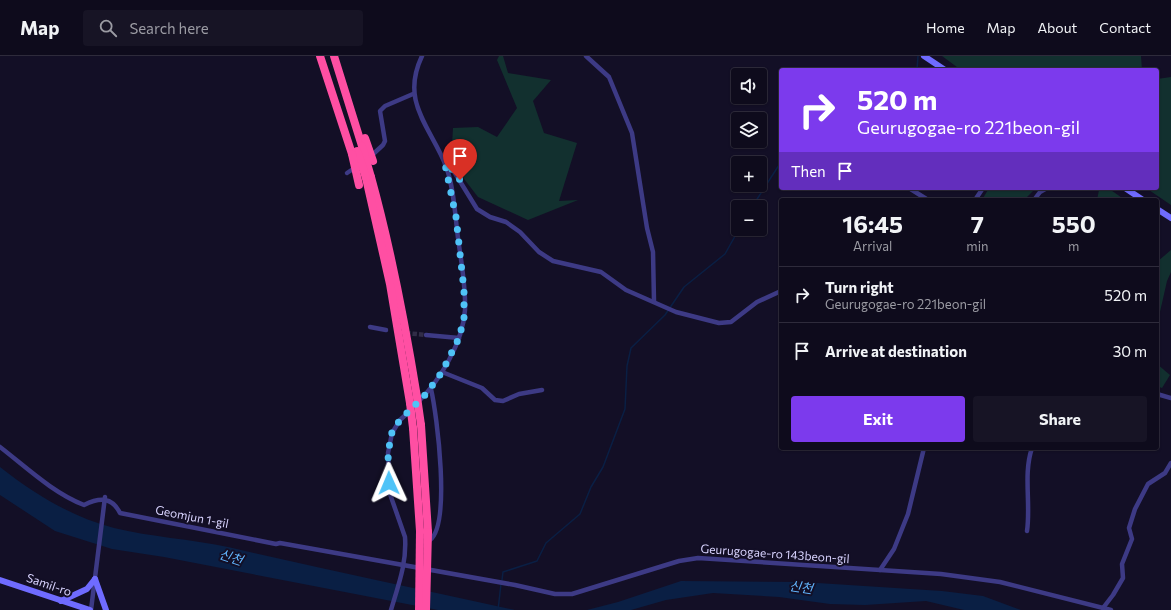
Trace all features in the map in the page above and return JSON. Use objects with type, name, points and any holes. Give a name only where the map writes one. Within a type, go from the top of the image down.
[{"type":"highway","points":[[320,56],[359,147],[373,161]]},
{"type":"highway","points":[[335,60],[368,178],[383,218],[412,364]]},
{"type":"highway","points":[[359,147],[359,185]]},
{"type":"highway","points":[[368,178],[399,334],[410,403],[417,426]]},
{"type":"highway","points":[[383,267],[399,334]]},
{"type":"highway","points":[[402,285],[417,397],[417,426],[424,531],[426,610]]},
{"type":"highway","points":[[419,610],[424,531]]},
{"type":"main road","points":[[924,56],[942,68]]},
{"type":"main road","points":[[1128,190],[1140,198]]},
{"type":"main road","points":[[1159,210],[1171,218]]},
{"type":"main road","points":[[60,601],[87,589],[95,579]]},
{"type":"main road","points":[[95,579],[106,610]]},
{"type":"main road","name":"Samil-ro","points":[[0,580],[91,610]]},
{"type":"street","points":[[391,610],[404,567],[405,537],[390,494],[388,453],[392,432],[400,420],[431,389],[442,372],[459,338],[464,318],[464,290],[456,217],[445,164],[422,118],[413,94],[417,67],[422,56]]},
{"type":"street","points":[[586,56],[610,77],[632,133],[647,228],[653,252],[654,301]]},
{"type":"street","points":[[347,173],[373,155],[383,145],[385,140],[380,111],[385,106],[413,94]]},
{"type":"street","points":[[445,164],[453,170],[477,209],[490,217],[506,222],[520,232],[538,252],[553,261],[601,272],[626,290],[662,304],[676,312],[719,323],[731,322],[757,302],[779,293]]},
{"type":"street","points":[[912,190],[925,198]]},
{"type":"street","points":[[1036,198],[1044,190]]},
{"type":"street","points":[[370,327],[386,330]]},
{"type":"street","points":[[426,335],[459,338]]},
{"type":"street","points":[[442,372],[482,388],[495,400],[503,401],[519,394],[542,390]]},
{"type":"street","points":[[430,540],[436,536],[439,524],[441,474],[436,410],[431,389]]},
{"type":"street","points":[[1159,395],[1171,398]]},
{"type":"street","points":[[0,447],[44,481],[84,505],[94,500],[105,498],[91,610]]},
{"type":"street","points":[[880,570],[894,549],[908,514],[924,450]]},
{"type":"street","points":[[1027,531],[1030,512],[1027,472],[1028,458],[1031,450]]},
{"type":"street","points":[[1103,608],[1123,578],[1122,564],[1132,539],[1129,528],[1135,509],[1148,484],[1165,473],[1171,463]]},
{"type":"street","name":"Geomjun 1-gil","points":[[105,498],[115,504],[120,513],[276,544],[280,543],[404,567]]},
{"type":"street","name":"Geurugogae-ro 143beon-gil","points":[[404,567],[494,581],[555,594],[572,594],[679,561],[698,558],[941,574],[1000,582],[1111,610]]},
{"type":"green space","points":[[499,56],[503,56],[508,73],[551,80],[533,101],[544,133],[577,143],[559,201],[578,200],[528,220],[478,197],[451,162],[453,128],[478,127],[497,137],[517,108],[497,60]]},
{"type":"green space","points":[[942,56],[1141,56],[1142,68],[958,68]]},
{"type":"green space","points":[[1171,77],[1171,205],[1149,190],[1159,190],[1159,79]]},
{"type":"green space","points":[[988,190],[1034,190],[1026,198],[983,198]]},
{"type":"green space","points":[[1099,190],[1111,190],[1122,198],[1097,198]]},
{"type":"green space","points":[[1171,250],[1171,272],[1167,281],[1159,316],[1159,260]]},
{"type":"green space","points":[[1159,366],[1170,375],[1162,388],[1159,387]]},
{"type":"water","name":"신천","points":[[0,467],[54,504],[83,518],[114,528],[142,534],[228,547],[515,610],[438,610],[164,557],[112,549],[55,531],[0,495]]},
{"type":"water","name":"신천","points":[[681,581],[802,582],[942,591],[983,596],[1021,610],[964,610],[926,601],[865,605],[830,604],[779,597],[713,593],[666,600],[631,610],[587,610],[618,602]]},
{"type":"waterway","points":[[917,68],[918,56]]},
{"type":"waterway","points":[[757,200],[779,165]]},
{"type":"waterway","points":[[502,580],[503,572],[537,561],[546,543],[580,514],[591,487],[603,467],[625,409],[627,366],[631,348],[665,315],[684,287],[725,254],[735,236]]},
{"type":"waterway","points":[[498,610],[501,584]]},
{"type":"tunnel","points":[[406,333],[426,335]]},
{"type":"route","points":[[389,483],[388,453],[392,432],[400,420],[434,384],[442,372],[459,338],[463,326],[465,309],[464,290],[456,217],[445,164],[453,170],[460,180]]}]
